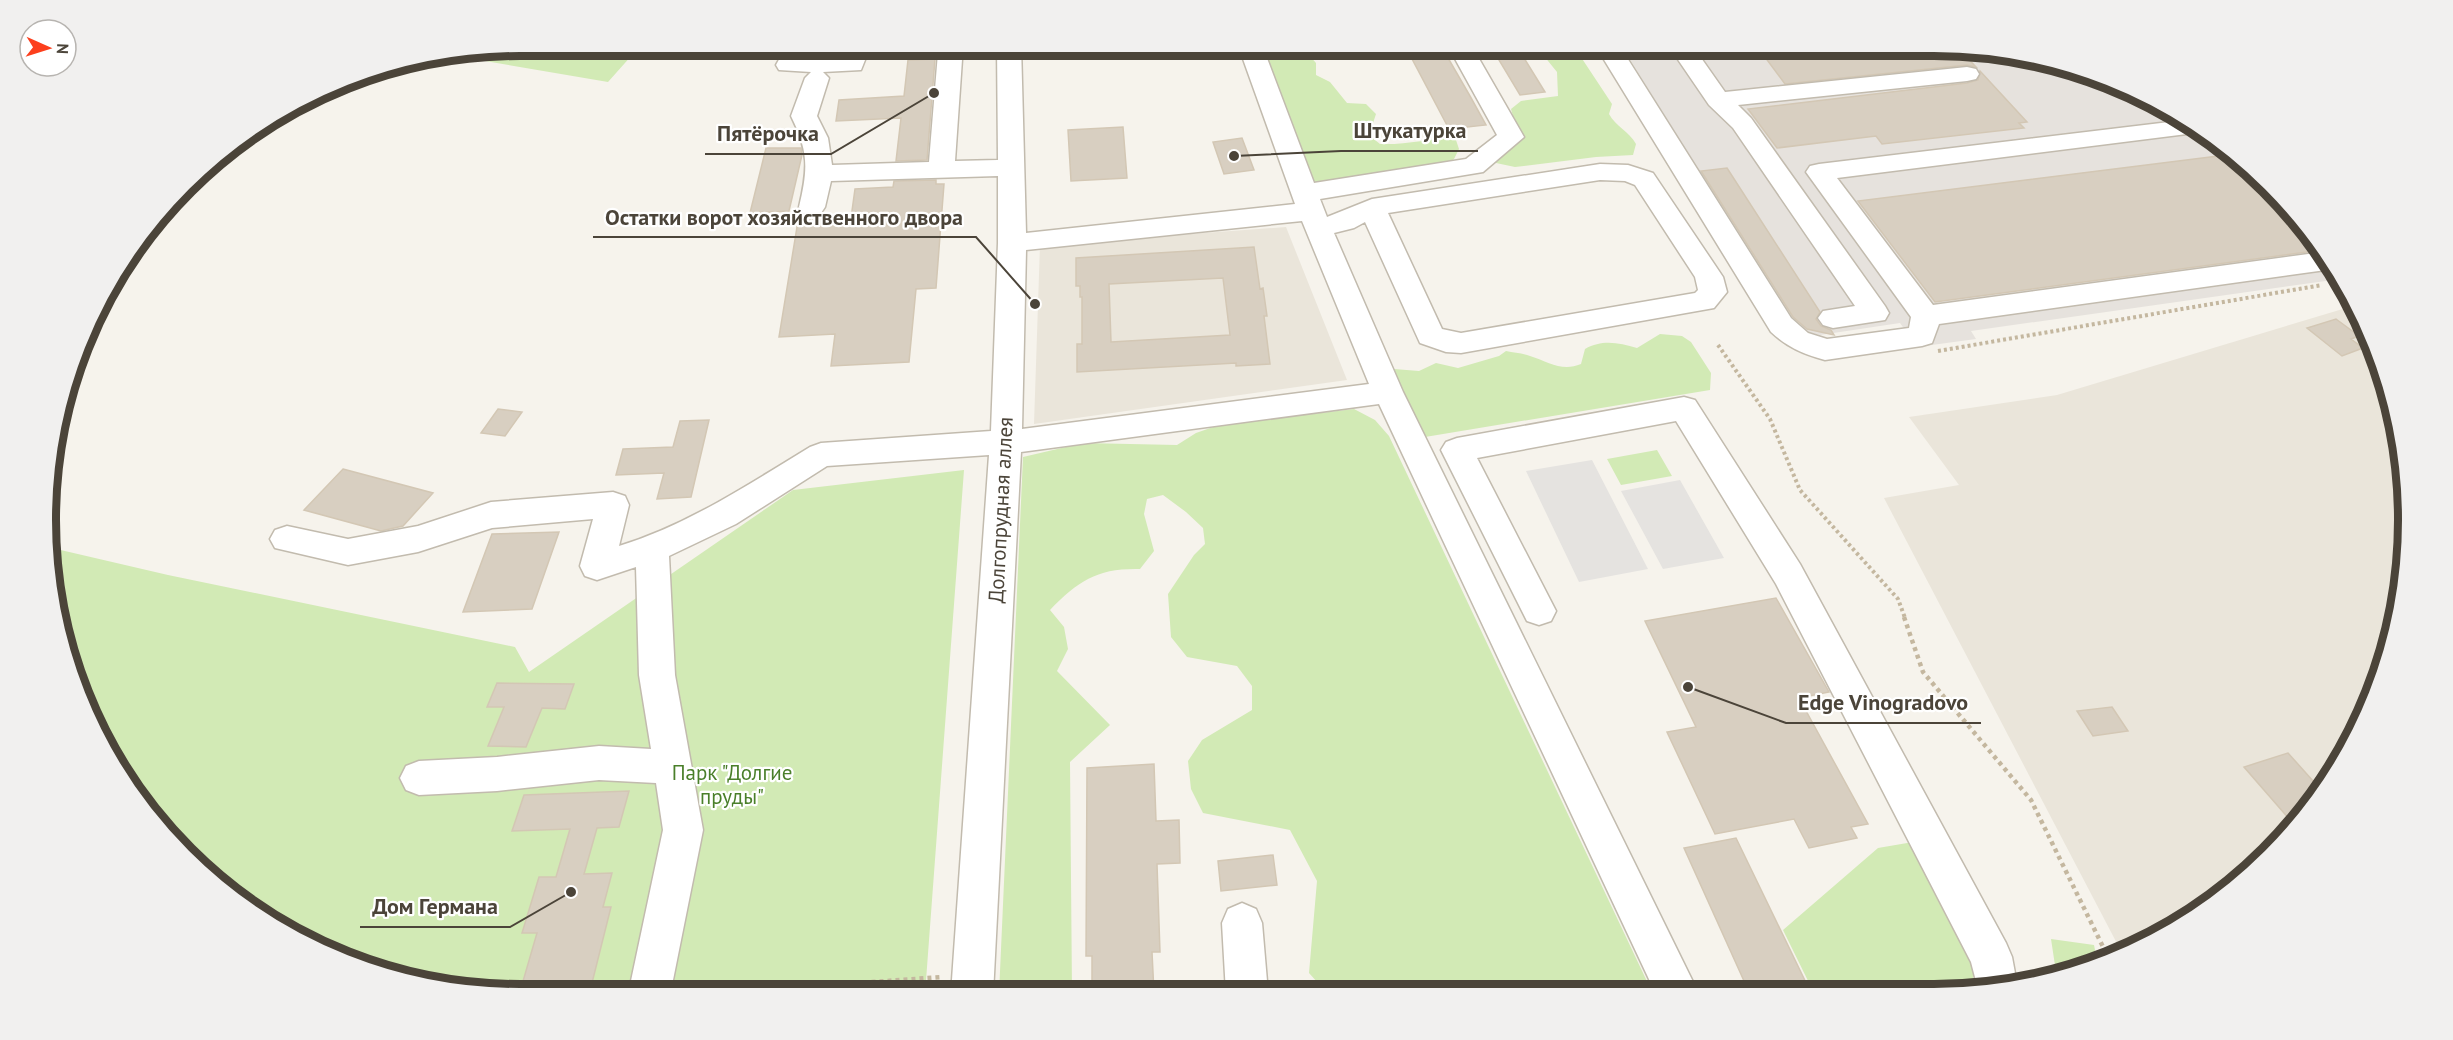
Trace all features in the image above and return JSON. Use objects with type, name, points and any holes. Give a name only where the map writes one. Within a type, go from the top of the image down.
[{"type":"street","points":[[793,56],[788,65],[852,65],[855,56]]},
{"type":"street","points":[[941,171],[949,56]]},
{"type":"street","name":"Долгопрудная аллея","points":[[972,984],[1005,441],[1012,243],[1009,56]]},
{"type":"street","points":[[1254,56],[1311,211],[1388,392],[1673,984]]},
{"type":"street","points":[[1614,56],[1781,325],[1798,340],[1825,350],[1922,336],[1926,316],[1819,172],[2181,128]]},
{"type":"street","points":[[1688,56],[1718,100],[1742,123],[1875,313],[1833,318]]},
{"type":"street","points":[[1012,243],[1311,211],[1474,166],[1511,137],[1466,57]]},
{"type":"street","points":[[1718,100],[1967,74]]},
{"type":"street","points":[[812,207],[820,173],[815,138],[804,116],[817,78]]},
{"type":"street","points":[[820,173],[1011,168]]},
{"type":"street","points":[[1311,211],[1344,222],[1372,207],[1600,172],[1628,173],[1644,179],[1709,277],[1713,292],[1704,301],[1461,343],[1446,342],[1430,336],[1372,207]]},
{"type":"street","points":[[1926,316],[2325,273]]},
{"type":"street","points":[[287,539],[348,552],[418,539],[491,515],[613,505],[597,566],[652,549],[724,515],[821,455],[1043,439],[1388,392]]},
{"type":"street","points":[[1419,458],[1684,408],[1788,574],[1991,957],[1997,981]]},
{"type":"street","points":[[1457,450],[1539,611]]},
{"type":"street","points":[[651,984],[682,830],[657,675],[652,549]]},
{"type":"street","points":[[419,778],[497,774],[599,764],[673,767]]},
{"type":"street","points":[[1242,923],[1246,984]]},
{"type":"path","points":[[1889,341],[1906,356],[2325,273]]},
{"type":"path","points":[[1718,345],[1770,419],[1800,490],[1898,599],[1923,672],[2031,800],[2105,951]]},
{"type":"shaded area","points":[[1628,56],[1963,56],[2024,64],[2082,80],[2138,103],[2216,151],[2282,214],[2302,237],[2330,280],[1971,331],[1976,339],[1917,347],[1900,323],[1820,335],[1803,331],[1792,321]]},
{"type":"shaded area","points":[[1286,227],[1347,380],[1034,424],[1040,245]]},
{"type":"shaded area","points":[[2346,308],[2373,371],[2389,429],[2394,459],[2398,520],[2394,581],[2389,611],[2373,669],[2362,698],[2335,752],[2302,803],[2239,869],[2191,906],[2118,946],[1884,498],[1959,485],[1909,417],[2057,395]]},
{"type":"shaded area","points":[[1592,460],[1648,569],[1579,582],[1526,471]]},
{"type":"shaded area","points":[[1680,480],[1724,558],[1663,569],[1621,491]]},
{"type":"green space","points":[[490,56],[631,56],[608,82],[468,58]]},
{"type":"green space","points":[[1265,56],[1310,56],[1316,63],[1316,75],[1330,82],[1347,103],[1366,104],[1376,114],[1369,135],[1380,144],[1455,137],[1459,149],[1454,159],[1442,168],[1312,183]]},
{"type":"green space","points":[[1544,56],[1580,56],[1612,104],[1609,114],[1636,144],[1633,155],[1515,167],[1496,163],[1491,150],[1514,120],[1511,109],[1521,101],[1558,96],[1557,72]]},
{"type":"green space","points":[[1660,334],[1682,336],[1691,342],[1711,373],[1710,390],[1425,437],[1395,384],[1394,369],[1419,371],[1436,363],[1458,368],[1499,356],[1506,351],[1527,355],[1562,367],[1574,366],[1581,364],[1585,349],[1592,346],[1611,343],[1637,348]]},
{"type":"green space","points":[[1354,409],[1375,420],[1389,436],[1648,984],[1319,984],[1309,973],[1317,881],[1290,830],[1203,813],[1191,789],[1188,761],[1202,740],[1252,710],[1252,686],[1237,666],[1187,657],[1171,637],[1168,594],[1194,555],[1205,544],[1203,528],[1163,495],[1147,499],[1144,514],[1154,551],[1140,569],[1112,571],[1090,578],[1070,591],[1050,610],[1064,627],[1068,649],[1057,671],[1110,725],[1070,762],[1072,984],[999,984],[1023,457],[1083,443],[1177,445],[1196,433],[1219,425]]},
{"type":"green space","points":[[1657,450],[1672,476],[1621,485],[1607,459]]},
{"type":"green space","name":"Парк \"Долгие пруды\"","points":[[964,470],[926,984],[490,984],[429,976],[400,969],[315,937],[237,889],[192,848],[151,803],[118,752],[91,698],[71,640],[59,581],[56,549],[168,575],[515,647],[529,672],[793,490]]},
{"type":"green space","points":[[1913,842],[1976,963],[1973,980],[1970,983],[1810,984],[1783,930],[1878,848]]},
{"type":"green space","points":[[2051,939],[2094,945],[2096,955],[2055,968]]},
{"type":"building","points":[[1411,56],[1447,56],[1486,125],[1449,129]]},
{"type":"building","points":[[1497,56],[1523,56],[1545,92],[1520,95]]},
{"type":"building","points":[[1764,56],[1963,56],[1976,67],[1967,65],[1785,84]]},
{"type":"building","points":[[935,59],[927,160],[896,161],[901,118],[836,121],[839,100],[904,96],[908,60]]},
{"type":"building","points":[[1980,71],[2027,122],[2019,123],[2024,128],[1882,144],[1876,136],[1777,148],[1748,109],[1967,83],[1978,80]]},
{"type":"building","points":[[1123,127],[1127,178],[1071,181],[1068,130]]},
{"type":"building","points":[[1242,138],[1254,170],[1224,174],[1213,142]]},
{"type":"building","points":[[766,148],[801,148],[802,155],[789,211],[750,213]]},
{"type":"building","points":[[2221,156],[2282,214],[2312,251],[1935,302],[1858,201]]},
{"type":"building","points":[[1727,168],[1820,312],[1816,319],[1821,326],[1831,330],[1834,335],[1807,329],[1793,317],[1701,171]]},
{"type":"building","points":[[936,180],[936,184],[944,184],[936,288],[916,289],[909,362],[831,366],[835,334],[779,337],[798,221],[851,218],[855,189],[893,187],[894,181]]},
{"type":"building","points":[[1254,247],[1260,289],[1263,288],[1267,316],[1264,316],[1270,364],[1236,366],[1236,363],[1077,372],[1077,344],[1082,344],[1082,297],[1080,297],[1080,286],[1076,286],[1076,258]],"holes":[[[1223,278],[1230,335],[1111,342],[1109,284]]]},
{"type":"building","points":[[2336,319],[2359,336],[2351,339],[2363,348],[2342,356],[2307,328]]},
{"type":"building","points":[[498,409],[522,412],[505,436],[481,433]]},
{"type":"building","points":[[709,420],[691,497],[657,499],[664,473],[616,475],[623,449],[673,447],[680,421]]},
{"type":"building","points":[[343,469],[433,493],[403,526],[381,531],[304,510]]},
{"type":"building","points":[[559,532],[532,609],[463,612],[492,534]]},
{"type":"building","points":[[1776,598],[1829,692],[1799,698],[1868,824],[1851,827],[1857,838],[1809,848],[1794,819],[1715,834],[1667,732],[1696,727],[1645,621]]},
{"type":"building","points":[[497,683],[574,684],[565,709],[542,708],[526,747],[488,746],[504,707],[487,707]]},
{"type":"building","points":[[2112,707],[2128,731],[2093,736],[2077,711]]},
{"type":"building","points":[[2288,753],[2315,783],[2289,818],[2244,767]]},
{"type":"building","points":[[1154,764],[1156,821],[1179,820],[1180,863],[1157,864],[1160,952],[1152,952],[1154,984],[1092,984],[1092,956],[1086,956],[1087,768]]},
{"type":"building","points":[[629,791],[619,827],[597,828],[584,874],[612,873],[603,907],[611,907],[592,984],[522,984],[537,933],[522,933],[539,877],[556,877],[570,829],[512,831],[524,795]]},
{"type":"building","points":[[1736,838],[1807,984],[1745,984],[1684,848]]},
{"type":"building","points":[[1273,855],[1277,885],[1221,891],[1218,861]]},
{"type":"place","name":"Пятёрочка","points":[[934,93]]},
{"type":"place","name":"Штукатурка","points":[[1234,156]]},
{"type":"place","name":"Остатки ворот хозяйственного двора","points":[[1035,304]]},
{"type":"place","name":"Edge Vinogradovo","points":[[1688,687]]},
{"type":"place","name":"Дом Германа","points":[[571,892]]}]
